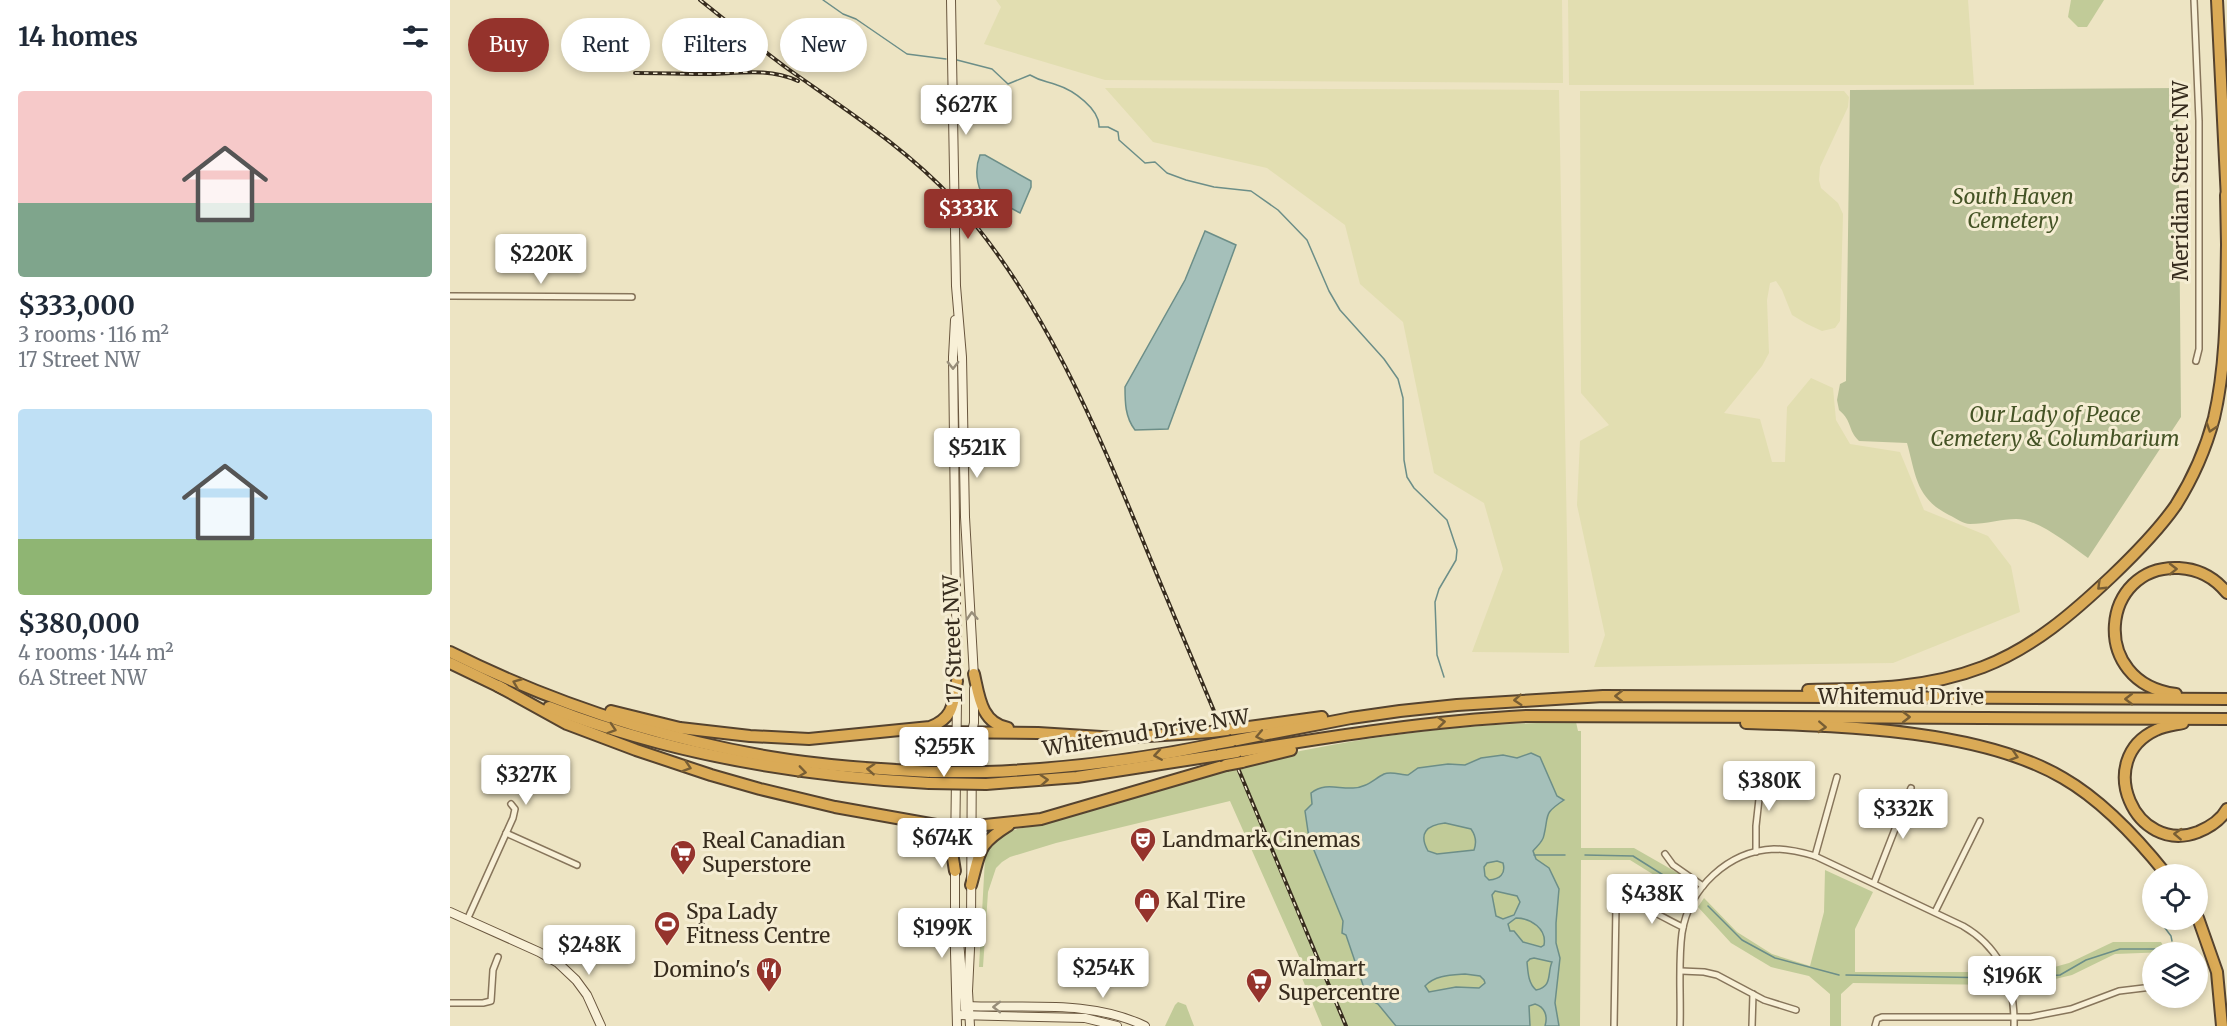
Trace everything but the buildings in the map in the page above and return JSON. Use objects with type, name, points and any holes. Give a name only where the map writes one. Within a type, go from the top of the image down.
[{"type":"highway","points":[[1653,696],[1701,692],[1886,688],[1920,684],[1970,672],[2023,647],[2067,617],[2139,549],[2166,518],[2187,486],[2202,455],[2215,417],[2224,363],[2227,245],[2217,0]]},
{"type":"highway","points":[[2225,171],[2227,200]]},
{"type":"highway","points":[[2209,700],[2165,693],[2138,681],[2128,670],[2116,645],[2115,619],[2120,604],[2130,588],[2145,576],[2159,569],[2181,568],[2201,572],[2227,593]]},
{"type":"highway","name":"Whitemud Drive NW","points":[[450,652],[503,677],[571,704],[652,730],[769,757],[929,778]]},
{"type":"highway","name":"Whitemud Drive NW","points":[[450,663],[498,686],[569,715],[644,740],[700,754],[816,774],[929,778],[1077,777],[1217,750],[1232,741],[1351,718],[1518,700],[1576,698]]},
{"type":"highway","points":[[974,674],[980,703],[990,720],[998,726],[1038,733]]},
{"type":"highway","points":[[851,736],[939,724],[952,709],[957,681]]},
{"type":"highway","points":[[498,686],[567,724],[694,769],[800,799],[919,823],[956,826],[1012,823],[1062,814],[1226,765],[1240,757]]},
{"type":"highway","name":"Whitemud Drive","points":[[1576,698],[1653,696],[2227,699]]},
{"type":"highway","points":[[571,704],[620,712],[680,728],[729,735],[809,739],[957,731],[1117,738],[1211,732],[1340,715],[1400,711]]},
{"type":"highway","name":"Whitemud Drive","points":[[1576,715],[2226,719]]},
{"type":"highway","name":"Whitemud Drive NW","points":[[1217,750],[1240,757],[1400,726],[1481,718],[1576,715]]},
{"type":"highway","points":[[1596,716],[1882,731],[1967,744],[2007,753],[2054,772],[2084,791],[2122,826],[2157,864]]},
{"type":"highway","points":[[2209,719],[2158,729],[2140,741],[2126,765],[2126,792],[2132,807],[2141,819],[2154,829],[2169,834],[2184,835],[2199,831],[2217,821],[2227,809]]},
{"type":"highway","points":[[919,823],[944,833],[950,843],[955,871]]},
{"type":"highway","points":[[971,885],[983,844],[1012,823]]},
{"type":"highway","points":[[2202,930],[2217,972],[2222,1026]]},
{"type":"main road","name":"17 Street NW","points":[[951,0],[956,286],[953,357],[957,681],[955,912],[961,956],[962,1008],[970,1016],[970,1026]]},
{"type":"main road","name":"17 Street NW","points":[[956,286],[962,357],[965,517],[974,674],[971,885],[962,1008],[957,1026]]},
{"type":"main road","points":[[450,912],[544,954],[558,963],[576,980],[594,1007],[601,1026]]},
{"type":"main road","points":[[962,1008],[970,1016],[1077,1018],[1118,1026]]},
{"type":"main road","points":[[962,1008],[1082,1009],[1114,1015],[1145,1026]]},
{"type":"street","name":"Meridian Street NW","points":[[2194,0],[2199,121],[2199,349],[2196,362]]},
{"type":"street","points":[[450,296],[632,297]]},
{"type":"street","points":[[1756,852],[1756,826],[1762,772]]},
{"type":"street","points":[[1815,856],[1837,777]]},
{"type":"street","points":[[1874,883],[1911,789]]},
{"type":"street","points":[[467,920],[515,811],[511,804]]},
{"type":"street","points":[[1935,912],[1980,821]]},
{"type":"street","points":[[506,833],[577,865]]},
{"type":"street","points":[[1680,1026],[1683,927],[1690,908],[1703,886],[1730,861],[1756,852],[1786,850],[1815,856],[1935,912],[1978,936],[1996,956],[2010,980],[2014,1026]]},
{"type":"street","points":[[1665,854],[1673,865],[1703,886]]},
{"type":"street","points":[[1614,1026],[1616,906],[1621,902],[1631,903],[1683,927]]},
{"type":"street","points":[[450,1003],[490,1001],[493,970],[498,957]]},
{"type":"street","points":[[1681,971],[1711,973],[1768,1001],[1796,1010]]},
{"type":"street","points":[[1876,1023],[1882,1017],[2014,1018],[2056,1013],[2120,991],[2142,988]]},
{"type":"street","points":[[1752,1026],[1753,994]]},
{"type":"shaded area","points":[[996,0],[1562,0],[1563,83],[1105,80],[984,44],[1001,7]]},
{"type":"shaded area","points":[[1568,0],[1968,0],[1974,85],[1569,85]]},
{"type":"shaded area","points":[[1105,88],[1559,90],[1569,653],[1472,652],[1503,569],[1484,503],[1434,473],[1403,322],[1360,284],[1345,225],[1267,168],[1153,142]]},
{"type":"shaded area","points":[[1580,91],[1844,91],[1849,97],[1848,107],[1820,167],[1819,180],[1821,188],[1838,203],[1843,214],[1840,321],[1835,328],[1822,331],[1807,324],[1792,315],[1776,281],[1770,283],[1767,300],[1769,353],[1762,366],[1724,413],[1760,419],[1772,462],[1785,462],[1787,407],[1811,378],[1833,388],[1836,420],[1850,444],[1900,452],[1924,510],[1988,536],[2011,566],[2020,612],[1893,663],[1594,667],[1605,635],[1577,505],[1580,441],[1609,425],[1581,393]]},
{"type":"green space","points":[[2071,0],[2104,0],[2087,27],[2078,27],[2068,17]]},
{"type":"green space","points":[[2178,88],[2181,417],[2088,558],[2054,534],[2025,520],[2011,519],[1970,524],[1962,522],[1938,508],[1924,493],[1919,485],[1907,443],[1859,441],[1839,410],[1837,400],[1840,384],[1846,381],[1850,90]]},
{"type":"green space","points":[[1576,722],[1578,731],[1581,731],[1581,848],[1634,848],[1690,880],[1693,886],[1688,896],[1630,860],[1581,860],[1580,1026],[1322,1026],[1299,971],[1305,970],[1230,801],[1056,843],[1010,857],[1002,862],[996,868],[988,892],[983,967],[979,967],[985,858],[993,842],[1005,833],[1256,761],[1335,744],[1455,728]]},
{"type":"green space","points":[[1825,870],[1873,892],[1855,929],[1855,972],[1998,972],[2001,985],[1853,983],[1841,994],[1841,1026],[1830,1026],[1830,994],[1809,976],[1771,967],[1731,943],[1698,907],[1704,898],[1737,932],[1772,954],[1810,966],[1824,912]]},
{"type":"green space","points":[[2113,942],[2142,942],[2142,953],[2115,954],[2072,975],[2051,980],[2018,983],[2015,973],[2069,963]]},
{"type":"green space","points":[[1178,1002],[1186,1005],[1194,1026],[1165,1026]]},
{"type":"water","points":[[980,155],[985,155],[1031,181],[1031,187],[1020,213],[981,192],[977,174]]},
{"type":"water","points":[[1205,231],[1236,245],[1168,429],[1135,430],[1127,415],[1125,387],[1185,280]]},
{"type":"water","points":[[1531,753],[1540,757],[1557,796],[1564,800],[1550,812],[1541,842],[1533,851],[1536,859],[1549,868],[1559,889],[1556,943],[1560,958],[1555,1003],[1559,1026],[1545,1026],[1545,1012],[1535,1004],[1529,1006],[1530,1026],[1396,1026],[1378,1004],[1372,1001],[1363,985],[1346,935],[1342,933],[1343,921],[1309,838],[1305,811],[1312,804],[1311,793],[1326,787],[1362,787],[1387,773],[1408,775],[1418,768],[1448,764],[1465,765],[1481,758],[1503,755],[1517,758]],"holes":[[[1445,823],[1471,829],[1476,839],[1474,850],[1437,854],[1428,851],[1424,835],[1433,826]],[[1497,861],[1503,863],[1504,870],[1499,877],[1489,880],[1485,876],[1484,867],[1487,863]],[[1495,891],[1517,896],[1520,902],[1514,915],[1503,919],[1496,916],[1492,895]],[[1516,918],[1532,922],[1543,934],[1544,945],[1541,947],[1523,942],[1514,931],[1510,931],[1508,924]],[[1534,958],[1552,962],[1545,986],[1536,990],[1531,984],[1527,962]],[[1454,975],[1480,976],[1485,983],[1479,988],[1456,987],[1429,992],[1425,986],[1438,978]]]},
{"type":"waterway","points":[[823,0],[843,14],[856,19],[907,54],[946,59]]},
{"type":"waterway","points":[[957,60],[992,69],[1008,84],[1030,75],[1063,88],[1078,96],[1090,107],[1098,120],[1099,127],[1108,127],[1118,132],[1119,140],[1145,163],[1155,162],[1167,173],[1186,180],[1214,187],[1251,191],[1278,210],[1307,240],[1329,291],[1340,310],[1384,359],[1398,379],[1403,398],[1404,460],[1407,477],[1414,488],[1447,520],[1457,550],[1456,560],[1439,589],[1435,602],[1437,655],[1444,677]]},
{"type":"waterway","points":[[1534,855],[1565,855]]},
{"type":"waterway","points":[[1585,855],[1633,856],[1687,890]]},
{"type":"waterway","points":[[1708,906],[1742,940],[1775,958],[1839,975]]},
{"type":"waterway","points":[[2166,930],[2172,941]]},
{"type":"waterway","points":[[2023,977],[2060,975],[2086,960],[2120,949],[2142,949]]},
{"type":"waterway","points":[[1846,975],[1993,978]]},
{"type":"railway","points":[[700,0],[777,61],[875,130],[916,163],[954,200],[989,243],[1021,289],[1050,337],[1100,439],[1346,1026]]},
{"type":"railway","points":[[635,73],[755,72],[776,74],[798,81]]},
{"type":"place","name":"Landmark Cinemas","points":[[1143,863]]},
{"type":"place","name":"Real Canadian Superstore","points":[[683,876]]},
{"type":"place","name":"Kal Tire","points":[[1147,924]]},
{"type":"place","name":"Spa Lady Fitness Centre","points":[[667,947]]},
{"type":"place","name":"Domino's","points":[[769,993]]},
{"type":"place","name":"Walmart Supercentre","points":[[1259,1004]]},
{"type":"park label","name":"South Haven Cemetery","points":[[2013,209]]},
{"type":"park label","name":"Our Lady of Peace Cemetery & Columbarium","points":[[2055,427]]}]
